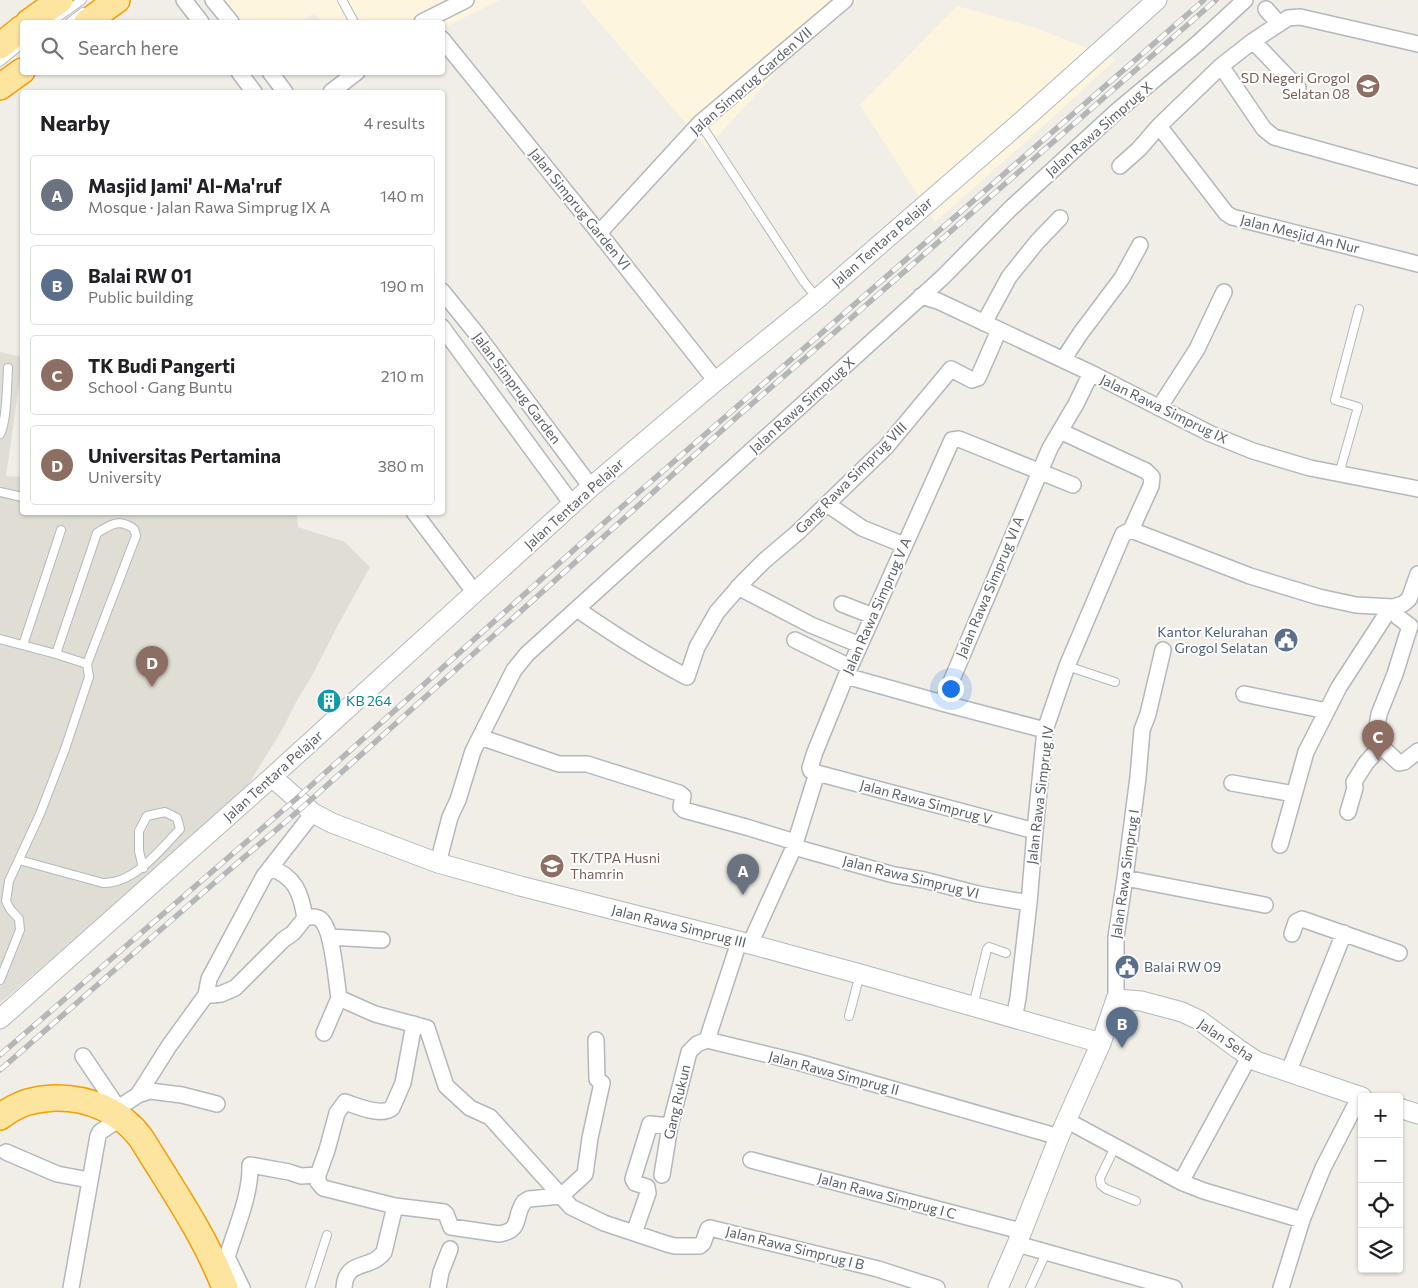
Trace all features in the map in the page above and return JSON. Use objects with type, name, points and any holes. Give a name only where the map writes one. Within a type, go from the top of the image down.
[{"type":"highway","points":[[33,20],[60,0]]},
{"type":"highway","points":[[89,14],[117,0]]},
{"type":"highway","points":[[0,46],[20,30]]},
{"type":"highway","points":[[0,87],[20,72]]},
{"type":"highway","points":[[0,1117],[21,1104],[40,1099],[58,1098],[88,1102],[117,1113],[141,1138],[200,1232],[216,1264],[225,1288]]},
{"type":"street","points":[[184,0],[199,20]]},
{"type":"street","points":[[213,0],[229,20]]},
{"type":"street","points":[[429,20],[466,0]]},
{"type":"street","name":"Jalan Simprug Garden VII","points":[[599,233],[700,123],[845,0]]},
{"type":"street","name":"Jalan Tentara Pelajar","points":[[0,1019],[272,777],[591,487],[716,381],[817,299],[1031,113],[1157,0]]},
{"type":"street","name":"Jalan Rawa Simprug X","points":[[438,863],[450,817],[458,800],[474,750],[514,670],[527,654],[943,277],[1011,208],[1117,111],[1197,44],[1244,0]]},
{"type":"street","points":[[1266,9],[1279,24]]},
{"type":"street","points":[[1120,166],[1222,66],[1253,41],[1288,18],[1300,17],[1418,44]]},
{"type":"street","points":[[1253,41],[1298,88]]},
{"type":"street","name":"Jalan Simprug Garden VI","points":[[445,43],[716,381]]},
{"type":"street","points":[[1222,66],[1264,129],[1274,137],[1418,177]]},
{"type":"street","points":[[241,75],[252,90]]},
{"type":"street","points":[[272,75],[284,90]]},
{"type":"street","points":[[334,90],[353,75]]},
{"type":"street","name":"Jalan Mesjid An Nur","points":[[1159,126],[1226,213],[1232,217],[1418,264]]},
{"type":"street","points":[[984,323],[1009,277],[1060,218]]},
{"type":"street","points":[[1063,360],[1122,278],[1140,245]]},
{"type":"street","points":[[1159,408],[1196,349],[1224,292]]},
{"type":"street","name":"Jalan Simprug Garden","points":[[445,294],[591,487]]},
{"type":"street","name":"Jalan Rawa Simprug IX","points":[[921,296],[938,301],[1091,373],[1211,434],[1254,451],[1313,469],[1418,489]]},
{"type":"street","name":"Gang Rawa Simprug VIII","points":[[577,609],[617,636],[687,677],[697,647],[717,612],[738,587],[798,533],[886,447],[951,369],[972,380],[978,378],[999,330]]},
{"type":"street","name":"Jalan Simprug Garden","points":[[445,331],[572,504]]},
{"type":"street","points":[[457,347],[476,333]]},
{"type":"street","name":"Jalan Rawa Simprug VI A","points":[[942,703],[1039,471],[1091,373]]},
{"type":"street","name":"Jalan Rawa Simprug IV","points":[[1014,1018],[1029,904],[1045,730],[1067,666],[1122,534],[1132,530],[1151,486],[1152,477],[1146,471],[1060,431]]},
{"type":"street","name":"Jalan Rawa Simprug V A","points":[[817,773],[811,771],[810,768],[815,752],[848,671],[950,442],[959,439],[1039,471]]},
{"type":"street","points":[[1039,471],[1073,485]]},
{"type":"street","points":[[827,504],[862,528],[904,546]]},
{"type":"street","points":[[416,515],[475,593]]},
{"type":"street","points":[[1132,530],[1254,578],[1319,597],[1356,605],[1392,607],[1413,601],[1418,574]]},
{"type":"street","points":[[738,587],[811,625],[860,645]]},
{"type":"street","points":[[842,604],[872,616]]},
{"type":"street","points":[[1280,845],[1306,752],[1339,687],[1392,607]]},
{"type":"street","points":[[1392,607],[1398,617],[1410,626],[1395,674],[1379,714],[1377,726],[1383,748],[1397,762],[1404,762],[1418,751]]},
{"type":"street","points":[[795,640],[848,671],[942,703],[1045,730]]},
{"type":"street","name":"Jalan Rawa Simprug I","points":[[998,1288],[1063,1128],[1101,1043],[1116,999],[1116,937],[1138,777],[1142,730],[1148,714],[1163,650]]},
{"type":"street","points":[[1244,694],[1327,710]]},
{"type":"street","name":"Jalan Rawa Simprug VI","points":[[480,737],[559,764],[587,764],[679,793],[683,796],[681,807],[684,810],[746,826],[794,844],[894,875],[1029,904]]},
{"type":"street","points":[[1348,812],[1355,788],[1354,782],[1366,763],[1382,745]]},
{"type":"street","points":[[707,1040],[744,943],[794,844],[817,773]]},
{"type":"street","name":"Jalan Rawa Simprug V","points":[[817,773],[1035,831]]},
{"type":"street","name":"Jalan Rawa Simprug III","points":[[272,777],[313,813],[339,826],[438,863],[860,974],[1101,1043]]},
{"type":"street","points":[[1232,783],[1294,794]]},
{"type":"street","points":[[71,1288],[89,1180],[100,1132],[117,1113],[138,1095],[169,1046],[206,995],[209,979],[264,876],[313,813]]},
{"type":"street","points":[[270,868],[286,875],[298,890],[305,918]]},
{"type":"street","points":[[1125,878],[1265,906]]},
{"type":"street","points":[[206,995],[221,994],[235,988],[283,940],[295,931],[305,918],[316,917],[321,919],[330,937],[338,998],[324,1033]]},
{"type":"street","points":[[1292,934],[1296,922],[1302,919],[1399,953]]},
{"type":"street","points":[[1288,1073],[1344,933]]},
{"type":"street","points":[[330,937],[382,940]]},
{"type":"street","points":[[338,998],[375,1014],[426,1028],[446,1086],[470,1108],[490,1117],[573,1209],[634,1234],[648,1192],[647,1187],[635,1183],[633,1179],[650,1124],[670,1126]]},
{"type":"street","name":"Jalan Seha","points":[[1116,999],[1141,1002],[1182,1012],[1199,1020],[1249,1057],[1288,1073],[1358,1095]]},
{"type":"street","points":[[414,1024],[403,1083],[392,1108],[382,1113],[345,1102],[337,1113],[318,1175],[318,1182],[323,1188],[395,1206],[444,1212],[451,1227],[499,1234],[506,1233],[516,1226],[524,1202],[529,1199],[561,1196],[585,1174],[590,1138],[602,1083],[597,1079],[596,1040]]},
{"type":"street","name":"Gang Rukun","points":[[662,1175],[670,1126],[689,1052],[697,1044],[707,1040]]},
{"type":"street","name":"Jalan Rawa Simprug II","points":[[707,1040],[1063,1128],[1115,1147],[1181,1182],[1204,1191],[1302,1220]]},
{"type":"street","points":[[83,1056],[117,1113]]},
{"type":"street","points":[[1181,1182],[1249,1057]]},
{"type":"street","points":[[138,1095],[150,1091],[182,1095],[217,1104]]},
{"type":"street","points":[[1281,1288],[1302,1220],[1323,1168],[1358,1102]]},
{"type":"street","points":[[1403,1109],[1418,1114]]},
{"type":"street","points":[[6,1152],[57,1174],[89,1180]]},
{"type":"street","name":"Jalan Rawa Simprug I C","points":[[752,1160],[1013,1229],[1019,1237],[1046,1253],[1174,1288]]},
{"type":"street","points":[[242,1288],[227,1257],[248,1190],[251,1175],[250,1164],[301,1176],[318,1175]]},
{"type":"street","points":[[344,1288],[346,1275],[350,1270],[382,1256],[395,1206]]},
{"type":"street","name":"Jalan Rawa Simprug I B","points":[[634,1234],[675,1246],[700,1246],[710,1228],[878,1269],[937,1288]]},
{"type":"street","points":[[438,1288],[441,1272],[450,1249]]},
{"type":"lane","points":[[54,20],[82,0]]},
{"type":"lane","points":[[342,0],[353,20]]},
{"type":"lane","points":[[75,20],[89,14]]},
{"type":"lane","points":[[0,62],[20,46]]},
{"type":"lane","points":[[700,123],[817,299]]},
{"type":"lane","points":[[1339,474],[1358,406],[1335,400],[1359,308]]},
{"type":"lane","points":[[0,434],[5,412],[8,368]]},
{"type":"lane","points":[[0,492],[20,497]]},
{"type":"lane","points":[[0,980],[20,930],[19,919],[10,910],[6,901],[9,881],[40,814],[65,749],[89,677],[87,664],[136,536],[136,531],[133,527],[120,522],[97,533],[56,654]]},
{"type":"lane","points":[[23,645],[61,530]]},
{"type":"lane","points":[[0,640],[87,664]]},
{"type":"lane","points":[[1067,666],[1114,682]]},
{"type":"lane","points":[[19,860],[103,883],[114,883],[142,868],[180,829],[177,818],[165,812],[147,816],[139,831],[138,852],[142,868]]},
{"type":"lane","points":[[973,1006],[987,949],[990,947],[1006,953]]},
{"type":"lane","points":[[849,1016],[860,974]]},
{"type":"lane","points":[[1115,1147],[1100,1178],[1101,1185],[1106,1189],[1136,1201]]},
{"type":"lane","points":[[310,1288],[326,1235]]},
{"type":"lane","points":[[1030,1288],[1046,1253]]},
{"type":"shaded area","points":[[220,0],[500,0],[445,27],[445,20],[321,20],[314,13],[303,20],[236,20]]},
{"type":"shaded area","points":[[580,0],[858,0],[787,60],[707,148]]},
{"type":"shaded area","points":[[957,6],[1036,28],[1116,59],[935,222],[860,105]]},
{"type":"shaded area","points":[[0,352],[20,357],[20,378],[6,476],[20,477],[20,515],[297,515],[298,527],[345,542],[370,567],[282,730],[246,788],[114,906],[0,1003]]},
{"type":"railway","points":[[0,1055],[296,799],[624,505],[1204,0]]},
{"type":"railway","points":[[0,1070],[304,806],[738,416],[1216,0]]},
{"type":"place","name":"SD Negeri Grogol Selatan 08","points":[[1368,86]]},
{"type":"place","name":"Kantor Kelurahan Grogol Selatan","points":[[1286,640]]},
{"type":"place","name":"Universitas Pertamina","points":[[152,687]]},
{"type":"place","name":"KB 264","points":[[329,701]]},
{"type":"place","name":"TK Budi Pangerti","points":[[1378,761]]},
{"type":"place","name":"TK/TPA Husni Thamrin","points":[[552,866]]},
{"type":"place","name":"Masjid Jami' Al-Ma'ruf","points":[[743,895]]},
{"type":"place","name":"Balai RW 09","points":[[1127,967]]},
{"type":"place","name":"Balai RW 01","points":[[1122,1048]]}]
